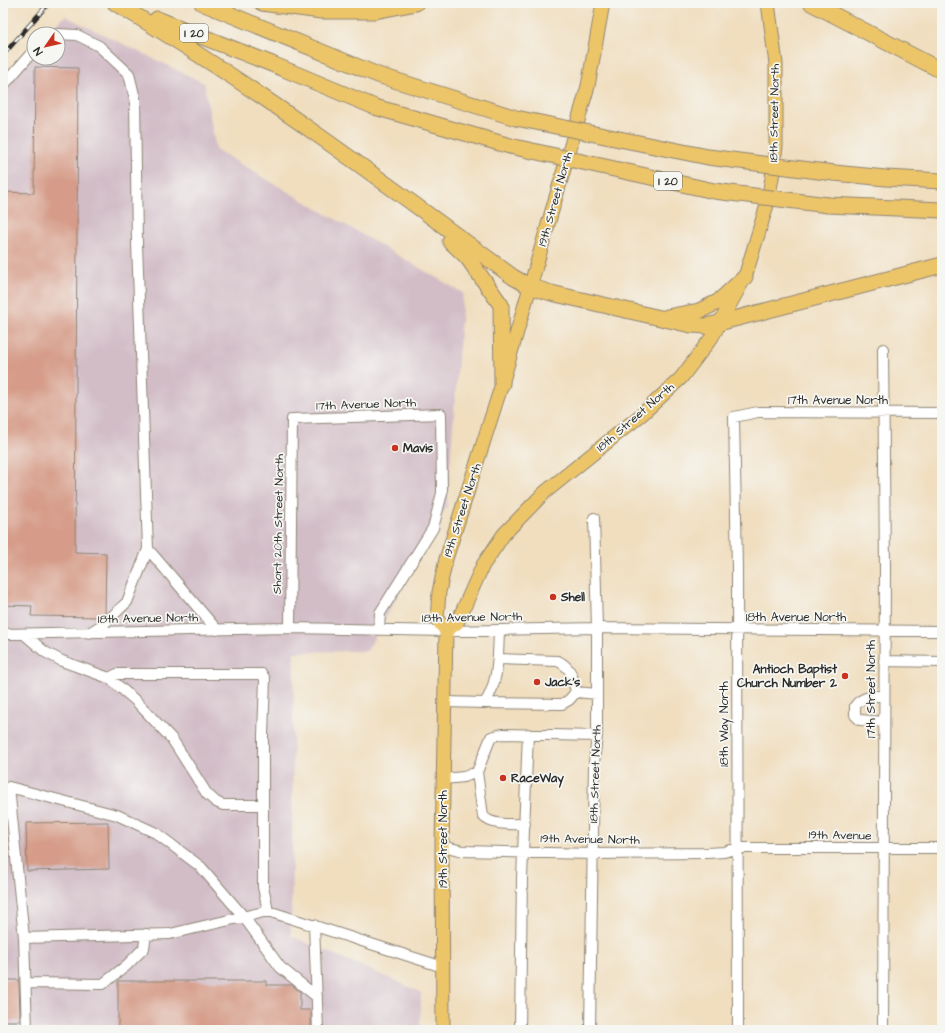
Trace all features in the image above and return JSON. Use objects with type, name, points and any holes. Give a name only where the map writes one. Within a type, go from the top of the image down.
[{"type":"highway","name":"I 20","points":[[115,3],[272,64],[375,108],[510,146],[714,191],[828,205],[942,210]]},
{"type":"highway","points":[[115,3],[176,39],[265,99],[389,186],[512,277],[529,286],[551,293],[691,325],[707,326],[942,265]]},
{"type":"highway","name":"I 20","points":[[202,3],[267,31],[378,75],[516,118],[708,157],[834,173],[942,181]]},
{"type":"highway","points":[[266,4],[320,11],[375,11],[416,3]]},
{"type":"highway","points":[[811,3],[942,71]]},
{"type":"highway","points":[[389,186],[467,257],[501,305],[502,384]]},
{"type":"highway","points":[[664,318],[699,310],[718,302],[745,277]]},
{"type":"main road","name":"19th Street North","points":[[443,1030],[442,846],[446,631],[437,619],[439,592],[446,559],[502,384],[529,286],[588,86],[601,25],[603,3]]},
{"type":"main road","name":"18th Street North","points":[[446,631],[457,623],[483,565],[504,534],[544,493],[641,415],[680,378],[712,338],[745,277],[766,205],[772,178],[776,146],[776,64],[768,3]]},
{"type":"street","points":[[66,34],[77,35],[99,46],[113,57],[129,74],[135,99],[137,243],[148,549],[127,602],[105,623],[89,633]]},
{"type":"street","points":[[3,86],[26,59]]},
{"type":"street","name":"17th Street North","points":[[883,349],[883,1030]]},
{"type":"street","name":"17th Avenue North","points":[[734,417],[758,412],[942,413]]},
{"type":"street","name":"17th Avenue North","points":[[292,419],[441,414],[442,493],[438,513],[433,528],[380,613],[379,629]]},
{"type":"street","name":"18th Way North","points":[[734,417],[737,568],[738,1030]]},
{"type":"street","name":"Short 20th Street North","points":[[290,628],[292,419]]},
{"type":"street","name":"18th Street North","points":[[590,1030],[594,763],[597,736],[597,628],[594,518]]},
{"type":"street","points":[[148,549],[217,630]]},
{"type":"street","name":"18th Avenue North","points":[[3,634],[290,628],[446,631],[597,628],[942,631]]},
{"type":"street","points":[[486,703],[491,694],[498,668],[499,630]]},
{"type":"street","points":[[24,634],[45,652],[62,661],[109,678],[136,701],[172,739],[207,794],[216,802],[223,805],[263,805]]},
{"type":"street","points":[[498,659],[558,661],[567,665],[571,671],[576,692]]},
{"type":"street","points":[[884,660],[942,662]]},
{"type":"street","points":[[109,678],[116,674],[262,674],[265,679],[263,887],[268,911]]},
{"type":"street","points":[[576,692],[597,694]]},
{"type":"street","points":[[444,702],[562,704],[569,700],[576,692]]},
{"type":"street","points":[[884,695],[867,697],[854,706],[855,715],[860,720],[884,722]]},
{"type":"street","points":[[525,824],[495,823],[486,819],[481,812],[477,772],[490,737],[502,734],[597,736]]},
{"type":"street","points":[[520,1030],[522,878],[528,734]]},
{"type":"street","points":[[443,779],[464,777],[477,772]]},
{"type":"street","points":[[27,1030],[24,938],[6,786],[117,815],[156,833],[201,867],[244,917],[280,967],[316,997]]},
{"type":"street","name":"19th Avenue North","points":[[442,846],[463,851],[593,854],[716,852],[738,848]]},
{"type":"street","name":"19th Avenue","points":[[738,848],[942,848]]},
{"type":"street","points":[[24,938],[170,934],[268,911],[443,967]]},
{"type":"street","points":[[314,925],[318,1030]]},
{"type":"street","points":[[26,983],[103,984],[126,966],[144,948],[146,934]]},
{"type":"shaded area","points":[[65,16],[204,83],[216,150],[463,293],[447,506],[367,651],[294,652],[291,936],[421,992],[420,1030],[3,1030],[3,74],[26,52],[26,66],[66,66],[66,26],[54,26]]},
{"type":"building","points":[[35,67],[78,68],[75,552],[106,553],[105,614],[102,617],[31,616],[32,606],[3,605],[3,192],[34,193]]},
{"type":"building","points":[[108,822],[109,869],[27,871],[26,823]]},
{"type":"building","points":[[3,980],[19,980],[20,1021],[3,1021]]},
{"type":"building","points":[[118,981],[266,981],[266,985],[292,985],[300,992],[300,1010],[311,1010],[311,1030],[118,1030]]},
{"type":"railway","points":[[3,55],[49,3]]},
{"type":"place","name":"Mavis","points":[[395,448]]},
{"type":"place","name":"Shell","points":[[553,597]]},
{"type":"place","name":"Antioch Baptist Church Number 2","points":[[845,676]]},
{"type":"place","name":"Jack's","points":[[537,682]]},
{"type":"place","name":"RaceWay","points":[[503,778]]}]
